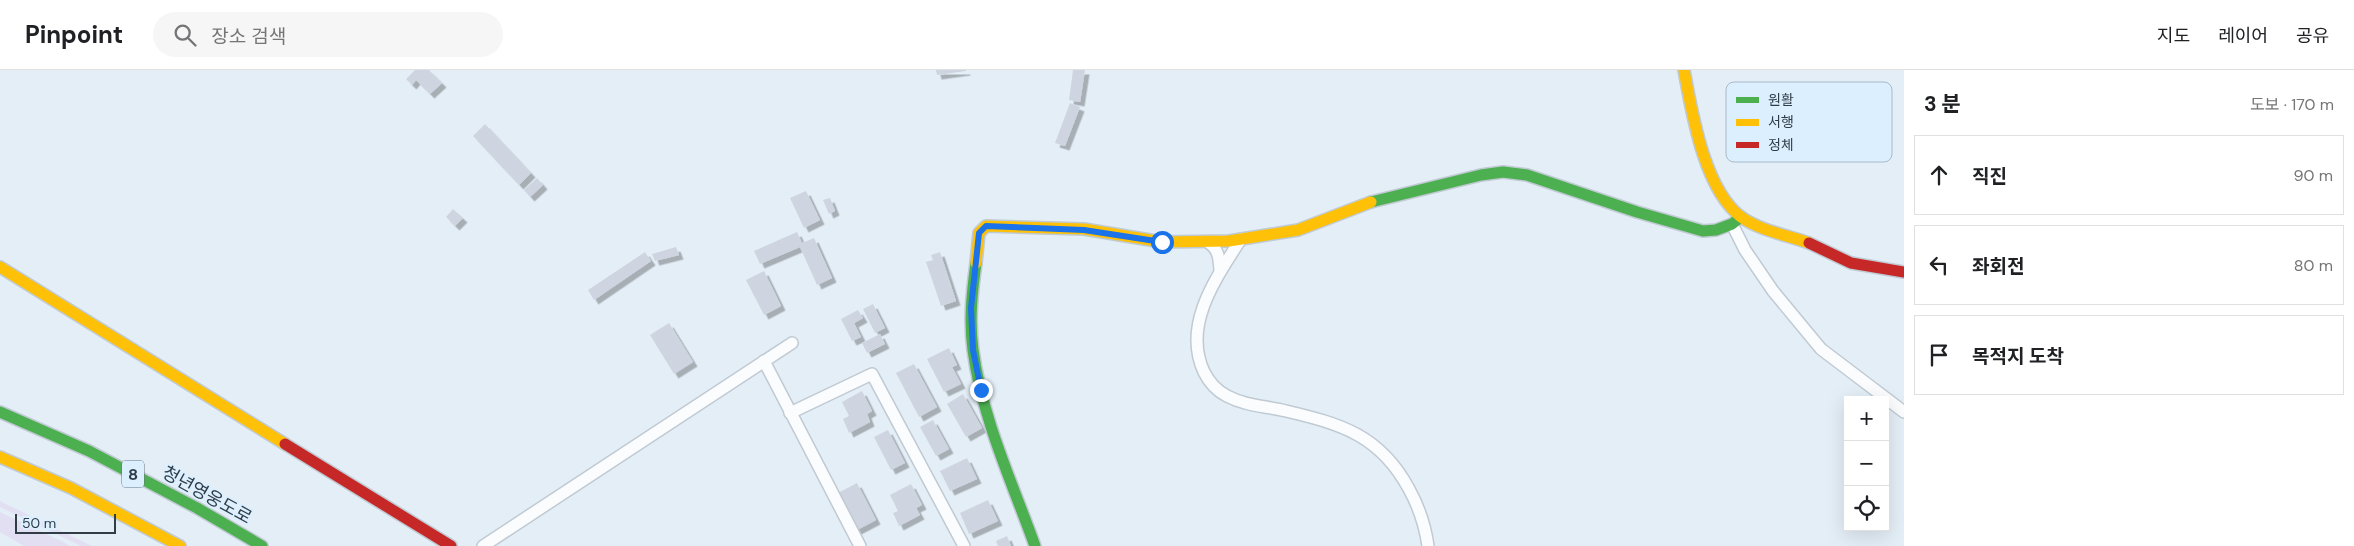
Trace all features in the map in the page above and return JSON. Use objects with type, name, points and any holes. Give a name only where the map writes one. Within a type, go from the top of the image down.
[{"type":"main road","points":[[1684,70],[1706,154],[1717,184],[1736,220],[1816,246],[1835,257],[1858,266],[1904,272]]},
{"type":"main road","points":[[1035,546],[981,390],[973,350],[971,308],[979,233],[986,226],[1075,229],[1162,242],[1209,242],[1241,239],[1298,230],[1373,201],[1481,175],[1503,172],[1527,175],[1637,212],[1703,231],[1716,230],[1736,220]]},
{"type":"main road","points":[[0,267],[451,546]]},
{"type":"main road","name":"청년영웅도로","points":[[0,412],[89,451],[198,508],[262,546]]},
{"type":"main road","name":"8","points":[[0,457],[71,488],[180,546]]},
{"type":"street","points":[[1736,220],[1745,250],[1790,313],[1821,349],[1904,412]]},
{"type":"street","points":[[1241,239],[1220,270],[1204,304],[1196,336],[1197,351],[1208,378],[1217,390],[1250,406],[1285,411],[1341,427],[1380,448],[1392,461],[1414,498],[1422,517],[1428,546]]},
{"type":"street","points":[[1209,242],[1216,248],[1220,270]]},
{"type":"street","points":[[483,546],[792,343]]},
{"type":"street","points":[[764,361],[860,546]]},
{"type":"street","points":[[790,413],[872,374],[964,546]]},
{"type":"shaded area","points":[[0,501],[92,546],[81,546],[0,507]]},
{"type":"shaded area","points":[[0,512],[70,546],[24,546],[0,532]]},
{"type":"building","points":[[415,70],[429,70],[442,83],[430,94],[416,80],[412,85],[406,79]]},
{"type":"building","points":[[936,70],[966,70],[966,71],[937,75]]},
{"type":"building","points":[[1073,70],[1085,70],[1080,102],[1069,100]]},
{"type":"building","points":[[1070,103],[1080,107],[1065,146],[1055,143]]},
{"type":"building","points":[[485,124],[531,173],[519,185],[473,136]]},
{"type":"building","points":[[537,178],[543,185],[530,197],[524,190]]},
{"type":"building","points":[[806,191],[820,220],[804,228],[790,198]]},
{"type":"building","points":[[830,198],[835,211],[829,214],[823,200]]},
{"type":"building","points":[[453,209],[463,218],[455,226],[446,217]]},
{"type":"building","points":[[797,232],[802,243],[814,238],[832,278],[817,285],[800,247],[760,264],[754,251]]},
{"type":"building","points":[[676,247],[679,255],[655,261],[652,254]]},
{"type":"building","points":[[645,252],[651,261],[594,300],[588,290]]},
{"type":"building","points":[[940,252],[956,301],[941,306],[926,262],[933,260],[931,255]]},
{"type":"building","points":[[764,271],[781,306],[764,315],[746,280]]},
{"type":"building","points":[[873,304],[885,328],[875,333],[863,309]]},
{"type":"building","points":[[858,310],[863,318],[854,323],[861,337],[852,341],[841,319]]},
{"type":"building","points":[[669,323],[693,362],[674,374],[650,335]]},
{"type":"building","points":[[880,334],[885,344],[867,353],[862,343]]},
{"type":"building","points":[[949,348],[957,365],[952,367],[961,384],[944,392],[927,359]]},
{"type":"building","points":[[914,364],[937,407],[919,417],[896,373]]},
{"type":"building","points":[[862,391],[872,411],[867,414],[870,422],[849,433],[843,419],[849,416],[842,402]]},
{"type":"building","points":[[963,394],[982,428],[966,437],[947,404]]},
{"type":"building","points":[[933,420],[949,449],[936,456],[920,427]]},
{"type":"building","points":[[888,430],[905,463],[891,470],[874,437]]},
{"type":"building","points":[[967,458],[977,479],[950,491],[940,471]]},
{"type":"building","points":[[857,483],[876,520],[855,531],[836,494]]},
{"type":"building","points":[[911,484],[922,505],[916,508],[920,515],[899,526],[893,513],[898,511],[890,495]]},
{"type":"building","points":[[988,500],[998,521],[969,534],[960,513]]},
{"type":"building","points":[[1007,536],[1011,546],[998,546],[996,541]]},
{"type":"traffic: fast","points":[[1371,202],[1481,175],[1503,172],[1527,175],[1637,212],[1703,231],[1716,230],[1732,224],[1741,217]]},
{"type":"traffic: fast","points":[[976,263],[971,328],[977,375],[999,450],[1035,546]]},
{"type":"traffic: fast","points":[[0,412],[89,451],[197,508],[262,546]]},
{"type":"traffic: slow","points":[[1684,70],[1702,149],[1709,170],[1728,204],[1741,217],[1757,226],[1809,243]]},
{"type":"traffic: slow","points":[[976,263],[979,233],[986,226],[1084,229],[1162,242],[1229,241],[1298,230],[1371,202]]},
{"type":"traffic: slow","points":[[0,267],[285,444]]},
{"type":"traffic: slow","points":[[0,457],[71,488],[180,546]]},
{"type":"traffic: jam","points":[[1809,243],[1851,263],[1904,272]]},
{"type":"traffic: jam","points":[[285,444],[451,546]]},
{"type":"route","points":[[981,390],[973,350],[971,308],[979,233],[986,226],[1084,230],[1162,242]]}]
